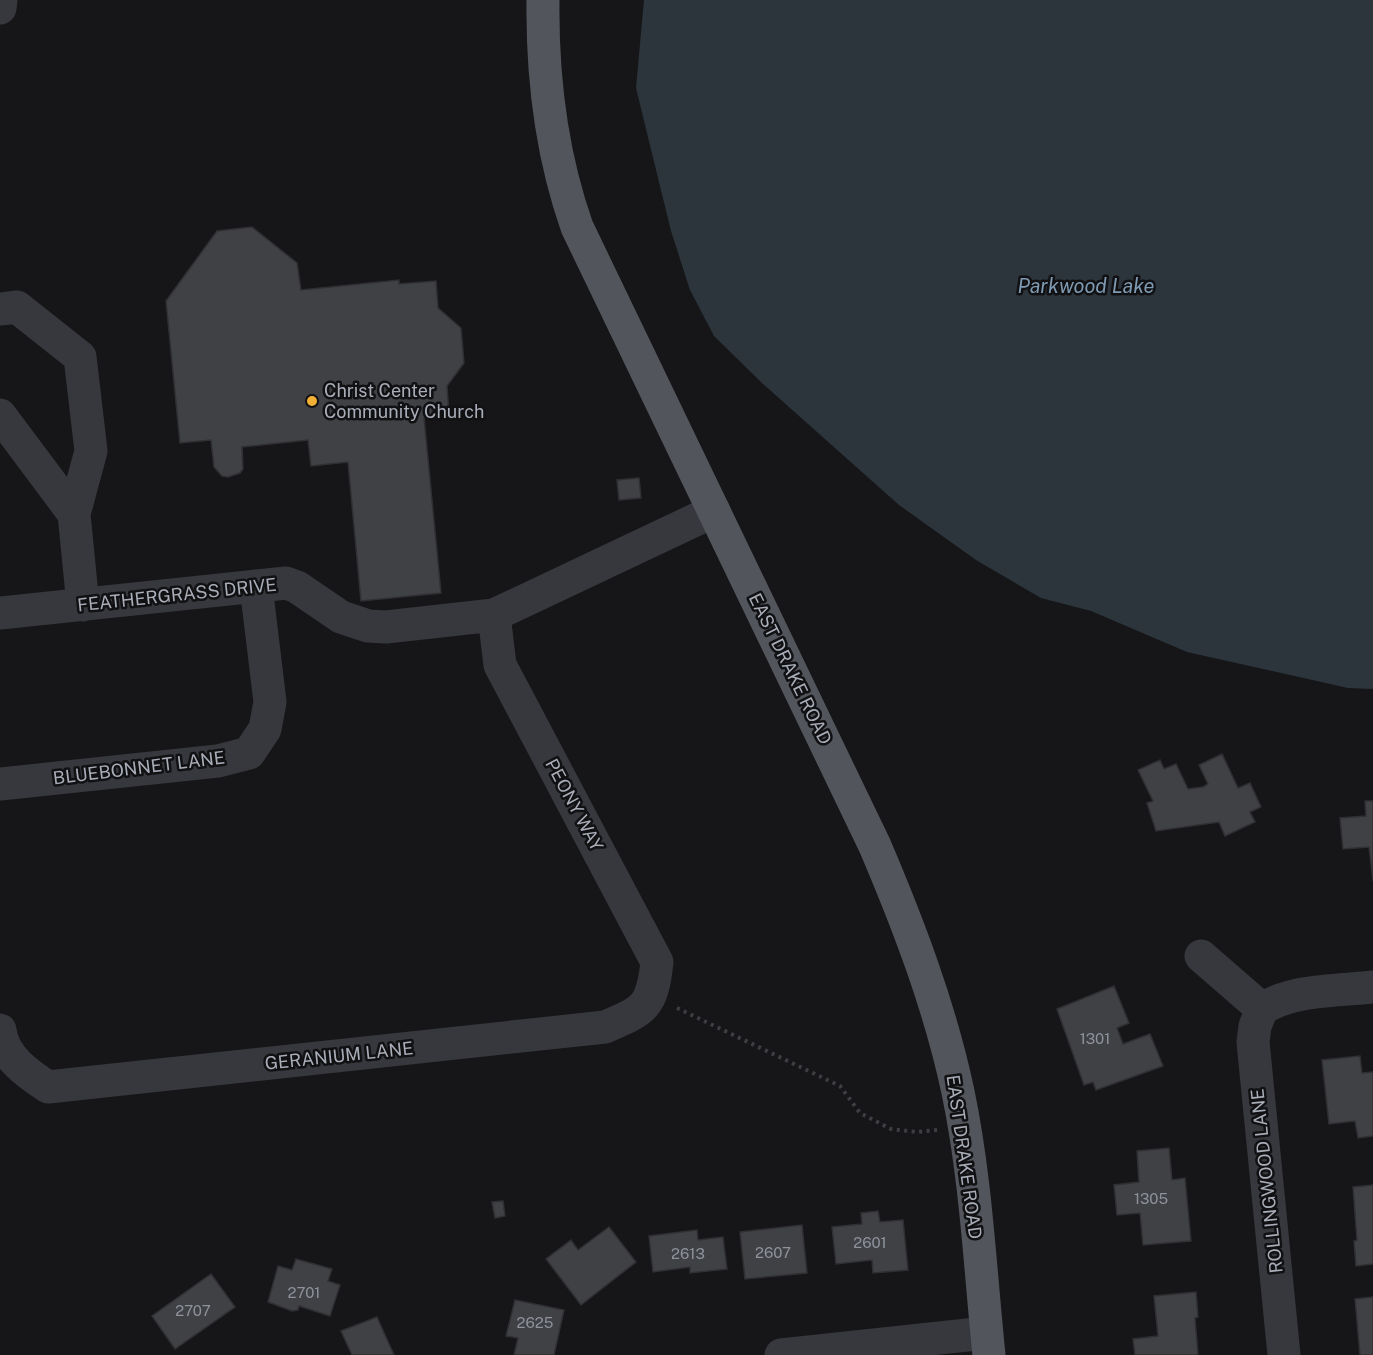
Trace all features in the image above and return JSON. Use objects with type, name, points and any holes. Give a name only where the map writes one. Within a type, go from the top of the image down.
[{"type":"main road","name":"EAST DRAKE ROAD","points":[[543,0],[543,54],[549,119],[562,185],[577,227],[876,846],[908,923],[937,1008],[958,1093],[988,1344]]},
{"type":"street","points":[[0,8],[1,0]]},
{"type":"street","points":[[0,309],[17,307],[80,357],[91,451],[74,514],[83,605]]},
{"type":"street","points":[[0,415],[74,514]]},
{"type":"street","name":"FEATHERGRASS DRIVE","points":[[0,613],[286,583],[297,587],[341,617],[368,626],[386,627],[494,615],[714,511]]},
{"type":"street","name":"BLUEBONNET LANE","points":[[0,784],[218,761],[249,753],[265,729],[270,702],[256,586]]},
{"type":"street","name":"PEONY WAY","points":[[494,615],[500,665],[657,962],[653,993]]},
{"type":"street","points":[[1201,956],[1262,1009],[1276,1000],[1293,996],[1373,987]]},
{"type":"street","name":"GERANIUM LANE","points":[[0,1030],[1,1037],[19,1067],[48,1087],[605,1027],[637,1014],[653,993]]},
{"type":"street","name":"ROLLINGWOOD LANE","points":[[1262,1009],[1255,1026],[1253,1042],[1284,1355]]},
{"type":"street","points":[[781,1355],[988,1344]]},
{"type":"path","points":[[653,993],[690,1017],[840,1086],[860,1113],[891,1129],[918,1132],[963,1127]]},
{"type":"water","name":"Parkwood Lake","points":[[644,0],[1373,0],[1373,689],[1348,688],[1187,652],[1091,611],[1041,598],[976,560],[899,505],[762,383],[714,336],[690,290],[671,231],[636,88]]},
{"type":"building","name":"Christ Center Community Church","points":[[252,227],[297,263],[301,290],[399,280],[399,284],[436,281],[438,308],[461,328],[464,363],[447,386],[449,415],[424,418],[441,593],[361,601],[348,462],[311,466],[308,440],[242,447],[243,469],[240,473],[228,477],[222,476],[214,467],[211,440],[180,443],[166,301],[217,231]]},
{"type":"building","points":[[639,478],[641,498],[619,500],[617,480]]},
{"type":"building","points":[[1222,754],[1238,788],[1250,783],[1261,807],[1250,812],[1255,822],[1225,836],[1219,822],[1156,831],[1147,803],[1153,801],[1138,770],[1160,760],[1164,769],[1176,764],[1188,789],[1203,787],[1208,784],[1199,765]]},
{"type":"building","points":[[1365,801],[1373,801],[1373,881],[1369,847],[1343,849],[1340,818],[1366,816]]},
{"type":"building","points":[[1114,986],[1129,1023],[1117,1028],[1123,1044],[1150,1034],[1163,1066],[1096,1090],[1093,1082],[1084,1085],[1057,1009]]},
{"type":"building","points":[[1360,1056],[1362,1073],[1373,1072],[1373,1136],[1358,1138],[1355,1121],[1329,1124],[1322,1060]]},
{"type":"building","points":[[1169,1148],[1172,1180],[1185,1178],[1191,1241],[1143,1245],[1140,1213],[1117,1215],[1114,1185],[1139,1182],[1137,1151]]},
{"type":"building","points":[[1373,1185],[1373,1264],[1356,1266],[1354,1241],[1357,1240],[1353,1187]]},
{"type":"building","points":[[503,1201],[505,1216],[495,1218],[492,1202]]},
{"type":"building","points":[[878,1211],[880,1222],[903,1220],[908,1270],[873,1273],[872,1260],[836,1264],[832,1227],[862,1224],[861,1213]]},
{"type":"building","points":[[802,1225],[807,1273],[745,1279],[740,1232]]},
{"type":"building","points":[[609,1227],[636,1262],[581,1305],[546,1259],[571,1240],[578,1250]]},
{"type":"building","points":[[697,1230],[698,1240],[723,1237],[727,1269],[690,1273],[690,1267],[653,1272],[649,1236]]},
{"type":"building","points":[[296,1259],[332,1269],[328,1281],[340,1285],[330,1316],[299,1306],[298,1310],[292,1311],[268,1302],[278,1266],[292,1270]]},
{"type":"building","points":[[211,1274],[235,1307],[175,1349],[152,1316]]},
{"type":"building","points":[[1196,1292],[1198,1317],[1195,1318],[1198,1355],[1135,1355],[1133,1339],[1158,1336],[1154,1296]]},
{"type":"building","points":[[1373,1297],[1373,1355],[1360,1355],[1355,1299]]},
{"type":"building","points":[[515,1300],[564,1310],[554,1355],[514,1355],[518,1338],[506,1336]]},
{"type":"building","points":[[377,1317],[394,1355],[352,1355],[341,1331]]},
{"type":"place","name":"Christ Center Community Church","points":[[312,401]]}]
